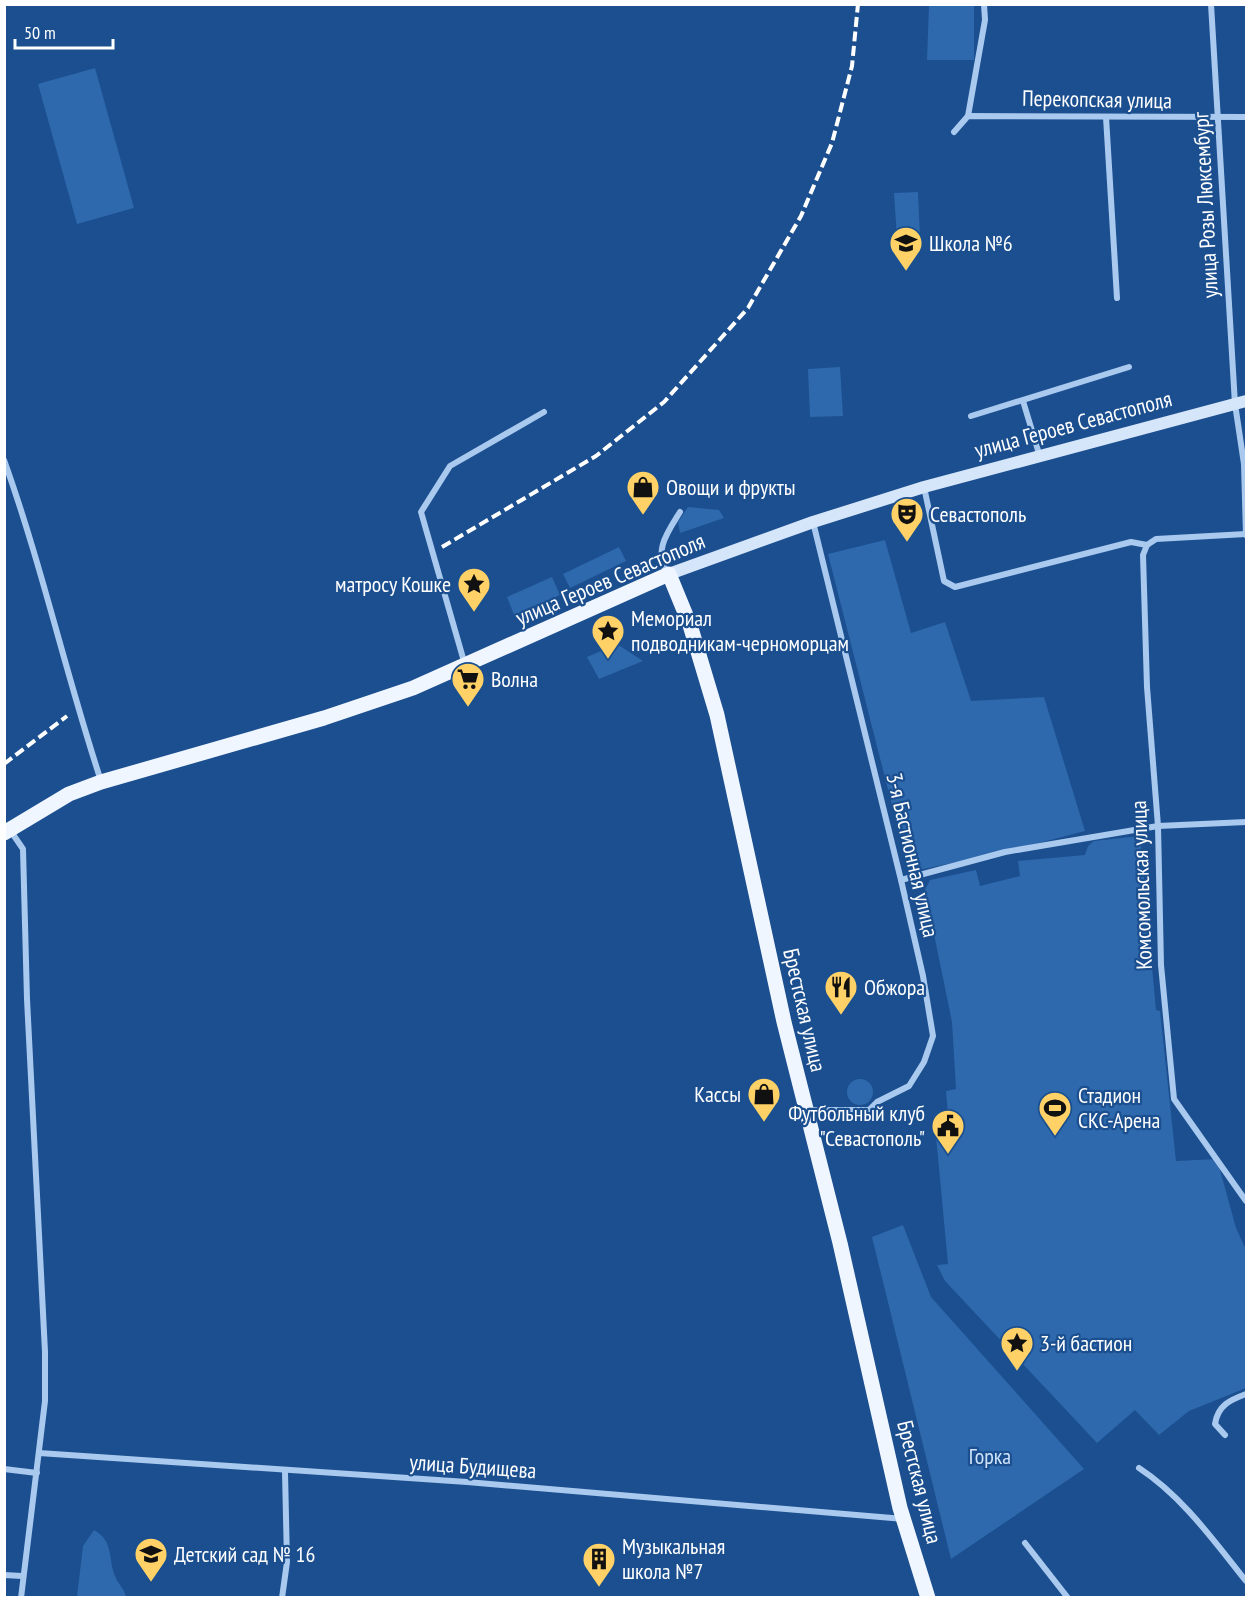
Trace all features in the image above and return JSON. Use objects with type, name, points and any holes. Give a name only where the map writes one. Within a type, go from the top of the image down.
[{"type":"main road","name":"улица Героев Севастополя","points":[[7,831],[69,794],[102,782],[324,718],[413,688],[669,574],[813,522],[924,487],[1241,402]]},
{"type":"main road","name":"Брестская улица","points":[[669,574],[690,625],[717,716],[806,1110],[904,1519],[928,1598]]},
{"type":"street","points":[[954,132],[968,116],[985,20],[984,4]]},
{"type":"street","name":"улица Розы Люксембург","points":[[1211,4],[1241,402],[1246,535]]},
{"type":"street","name":"Перекопская улица","points":[[968,116],[1246,117]]},
{"type":"street","points":[[1106,117],[1117,298]]},
{"type":"street","points":[[971,416],[1129,368]]},
{"type":"street","points":[[1023,401],[1040,457]]},
{"type":"street","points":[[465,666],[421,512],[450,466],[544,412]]},
{"type":"street","points":[[4,460],[52,609],[76,704],[102,782]]},
{"type":"street","points":[[924,487],[944,581],[948,586],[955,587],[1131,542],[1147,545],[1156,539],[1246,535]]},
{"type":"street","points":[[669,574],[661,563],[660,554],[680,512]]},
{"type":"street","name":"3-я Бастионная улица","points":[[806,1110],[869,1110],[877,1102],[909,1086],[924,1062],[933,1036],[923,976],[901,880],[813,522]]},
{"type":"street","name":"Комсомольская улица","points":[[1147,545],[1143,555],[1148,687],[1158,826],[1161,965],[1174,1100],[1246,1201]]},
{"type":"street","points":[[901,880],[1005,852],[1158,826],[1246,822]]},
{"type":"street","points":[[7,831],[23,849],[36,1214],[45,1352],[45,1401],[21,1598]]},
{"type":"street","points":[[1225,1435],[1215,1424],[1217,1411],[1229,1400],[1246,1394]]},
{"type":"street","name":"улица Будищева","points":[[39,1453],[285,1472],[467,1482],[904,1519]]},
{"type":"street","points":[[1138,1468],[1158,1481],[1194,1518],[1246,1581]]},
{"type":"street","points":[[4,1469],[37,1473]]},
{"type":"street","points":[[282,1598],[287,1562],[285,1472]]},
{"type":"street","points":[[1025,1543],[1068,1598]]},
{"type":"street","points":[[4,1575],[22,1576]]},
{"type":"green space","points":[[929,5],[974,5],[974,60],[927,60]]},
{"type":"green space","points":[[95,68],[134,208],[77,224],[38,84]]},
{"type":"green space","points":[[918,192],[920,237],[897,238],[894,193]]},
{"type":"green space","points":[[840,367],[843,416],[810,417],[808,369]]},
{"type":"green space","points":[[688,507],[719,510],[724,518],[680,533],[678,522]]},
{"type":"green space","points":[[885,540],[911,633],[945,622],[971,701],[1044,697],[1085,831],[1005,852],[909,872],[828,554]]},
{"type":"green space","points":[[619,547],[626,561],[570,588],[563,574]]},
{"type":"green space","points":[[552,577],[560,595],[514,615],[507,597]]},
{"type":"green space","points":[[617,644],[643,661],[599,679],[587,657]]},
{"type":"green space","name":"Стадион СКС-Арена","points":[[1140,836],[1156,1010],[1160,1011],[1176,1161],[1217,1159],[1236,1228],[1246,1250],[1246,1388],[1189,1411],[1159,1435],[1135,1410],[1097,1443],[945,1281],[937,1265],[948,1264],[934,1115],[948,1115],[946,1091],[956,1089],[952,1022],[925,890],[930,880],[976,870],[980,886],[1020,876],[1018,861],[1085,855],[1088,846],[1094,841]]},
{"type":"green space","points":[[860,1079],[869,1083],[873,1092],[869,1101],[860,1105],[851,1101],[847,1092],[851,1083]]},
{"type":"green space","name":"Горка","points":[[903,1225],[931,1297],[1084,1469],[951,1559],[872,1237]]},
{"type":"green space","points":[[94,1530],[105,1539],[108,1545],[115,1576],[126,1597],[77,1597],[83,1546]]},
{"type":"railway","points":[[442,547],[596,456],[664,402],[748,308],[801,216],[832,143],[852,66],[858,4]]},
{"type":"railway","points":[[4,764],[67,716]]},
{"type":"place","name":"Школа №6","points":[[906,272]]},
{"type":"place","name":"Овощи и фрукты","points":[[643,516]]},
{"type":"place","name":"Севастополь","points":[[907,543]]},
{"type":"place","name":"матросу Кошке","points":[[474,613]]},
{"type":"place","name":"Мемориал подводникам-черноморцам","points":[[608,660]]},
{"type":"place","name":"Волна","points":[[468,708]]},
{"type":"place","name":"Обжора","points":[[841,1016]]},
{"type":"place","name":"Кассы","points":[[764,1123]]},
{"type":"place","name":"Стадион СКС-Арена","points":[[1055,1137]]},
{"type":"place","name":"Футбольный клуб \"Севастополь\"","points":[[948,1155]]},
{"type":"place","name":"3-й бастион","points":[[1017,1372]]},
{"type":"place","name":"Детский сад № 16","points":[[151,1583]]},
{"type":"place","name":"Музыкальная школа №7","points":[[599,1588]]}]
